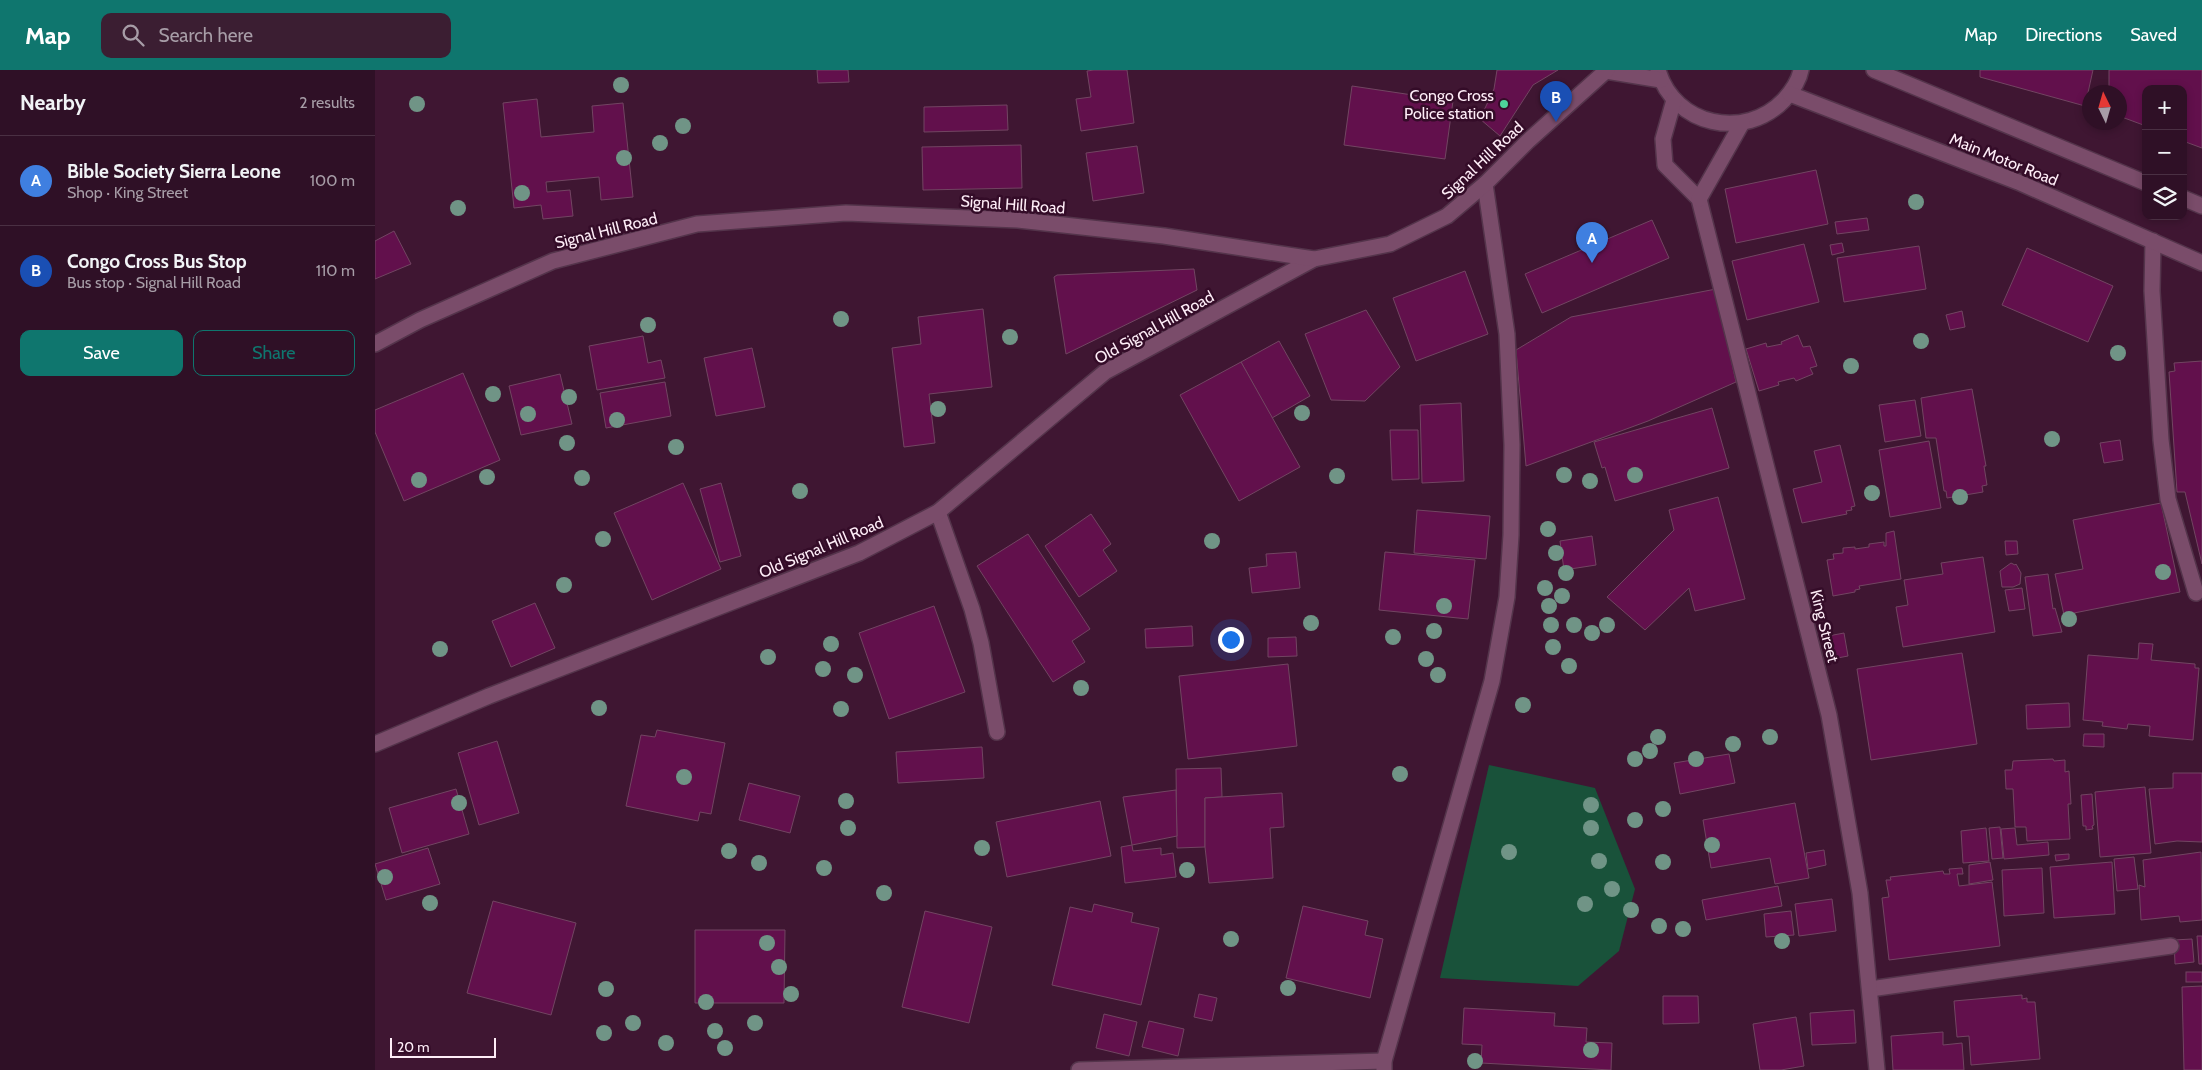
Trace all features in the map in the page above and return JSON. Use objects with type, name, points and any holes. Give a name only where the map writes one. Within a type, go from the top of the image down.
[{"type":"main road","points":[[1606,71],[1659,75],[1674,100],[1694,116],[1717,124],[1742,123],[1760,118],[1777,108],[1790,94],[1800,77],[1801,70]]},
{"type":"main road","name":"Main Motor Road","points":[[1874,70],[2142,181]]},
{"type":"main road","name":"Signal Hill Road","points":[[375,344],[420,320],[553,261],[697,224],[846,213],[1018,220],[1164,236],[1314,259],[1390,244],[1447,216],[1485,184],[1528,141],[1606,71]]},
{"type":"main road","name":"Main Motor Road","points":[[1790,94],[2018,182],[2202,263]]},
{"type":"main road","points":[[1674,100],[1663,139],[1665,164],[1699,199],[1742,123]]},
{"type":"main road","points":[[1079,1070],[1384,1066],[1492,681],[1507,597],[1511,535],[1512,445],[1507,334],[1485,184]]},
{"type":"main road","name":"King Street","points":[[1699,199],[1829,715],[1860,893],[1877,1070]]},
{"type":"main road","points":[[2187,200],[2202,206]]},
{"type":"main road","points":[[2153,241],[2152,291],[2161,440],[2168,499],[2196,593]]},
{"type":"main road","name":"Old Signal Hill Road","points":[[375,744],[489,696],[859,553],[938,512],[1105,372],[1314,259]]},
{"type":"main road","points":[[938,512],[975,617],[997,732]]},
{"type":"main road","points":[[1870,990],[2171,946]]},
{"type":"green space","points":[[1489,765],[1595,788],[1635,889],[1619,951],[1578,986],[1440,978]]},
{"type":"building","points":[[817,70],[848,70],[849,82],[818,83]]},
{"type":"building","points":[[1127,70],[1134,123],[1081,131],[1076,99],[1091,97],[1087,71]]},
{"type":"building","name":"Congo Cross Police station","points":[[1497,70],[1558,70],[1533,85],[1500,136],[1480,119],[1494,89]]},
{"type":"building","points":[[1980,70],[2093,70],[2090,85],[2082,85],[2082,105],[1980,77]]},
{"type":"building","points":[[2109,70],[2202,70],[2202,148],[2187,142],[2187,85],[2142,85],[2142,125],[2127,119],[2127,85],[2109,85]]},
{"type":"building","points":[[1352,86],[1453,101],[1445,159],[1344,145]]},
{"type":"building","points":[[537,99],[541,137],[594,132],[592,106],[623,103],[633,197],[601,200],[599,177],[546,182],[547,192],[570,190],[573,216],[543,219],[541,205],[514,208],[503,103]]},
{"type":"building","points":[[1007,105],[1008,130],[924,132],[924,107]]},
{"type":"building","points":[[1021,145],[1022,188],[923,190],[922,147]]},
{"type":"building","points":[[1137,146],[1144,193],[1093,201],[1086,153]]},
{"type":"building","points":[[1816,170],[1828,224],[1736,243],[1725,189]]},
{"type":"building","points":[[1867,218],[1869,230],[1837,234],[1835,222]]},
{"type":"building","points":[[1652,220],[1669,258],[1542,313],[1525,274]]},
{"type":"building","points":[[394,231],[411,264],[375,279],[375,241]]},
{"type":"building","points":[[1842,243],[1844,252],[1832,255],[1830,245]]},
{"type":"building","points":[[1804,244],[1819,302],[1747,320],[1732,261]]},
{"type":"building","points":[[1919,246],[1926,289],[1844,302],[1837,258]]},
{"type":"building","points":[[2027,248],[2113,286],[2088,342],[2002,305]]},
{"type":"building","points":[[1194,269],[1197,290],[1066,354],[1054,277],[1057,275]]},
{"type":"building","points":[[1465,271],[1488,334],[1416,361],[1393,298]]},
{"type":"building","points":[[1716,289],[1736,382],[1648,421],[1526,466],[1516,350],[1571,317]]},
{"type":"building","points":[[983,309],[992,387],[929,394],[935,443],[904,447],[892,348],[921,344],[918,317]]},
{"type":"building","points":[[1366,310],[1400,367],[1365,401],[1331,400],[1305,334]]},
{"type":"building","points":[[1962,311],[1965,327],[1950,330],[1946,315]]},
{"type":"building","points":[[1798,335],[1803,347],[1810,346],[1817,366],[1810,368],[1813,374],[1796,381],[1794,378],[1778,382],[1779,385],[1759,391],[1746,349],[1766,343],[1767,347],[1782,344],[1781,342]]},
{"type":"building","points":[[643,336],[648,363],[661,360],[665,378],[597,390],[589,346]]},
{"type":"building","points":[[1279,341],[1310,396],[1272,418],[1241,362]]},
{"type":"building","points":[[752,348],[765,407],[716,416],[704,358]]},
{"type":"building","points":[[2202,361],[2202,564],[2185,492],[2177,492],[2169,372],[2175,371],[2174,363]]},
{"type":"building","points":[[1241,362],[1300,467],[1239,501],[1180,395]]},
{"type":"building","points":[[463,373],[500,460],[404,501],[375,432],[375,410]]},
{"type":"building","points":[[560,374],[572,424],[521,435],[509,386]]},
{"type":"building","points":[[665,382],[671,416],[606,428],[600,393]]},
{"type":"building","points":[[1972,389],[1986,466],[1984,466],[1987,485],[1982,486],[1983,492],[1947,498],[1946,491],[1944,491],[1936,438],[1926,438],[1921,398]]},
{"type":"building","points":[[1915,400],[1921,436],[1885,442],[1879,405]]},
{"type":"building","points":[[1461,403],[1464,481],[1422,483],[1420,405]]},
{"type":"building","points":[[1712,408],[1729,468],[1615,501],[1605,467],[1602,468],[1594,442]]},
{"type":"building","points":[[1390,430],[1418,430],[1419,479],[1392,480]]},
{"type":"building","points":[[2120,440],[2123,460],[2104,463],[2100,443]]},
{"type":"building","points":[[1929,441],[1941,508],[1890,517],[1879,450]]},
{"type":"building","points":[[1840,445],[1855,506],[1851,507],[1852,510],[1846,511],[1847,514],[1802,523],[1793,489],[1822,482],[1814,451]]},
{"type":"building","points":[[683,483],[721,569],[652,600],[614,513]]},
{"type":"building","points":[[721,483],[741,556],[720,562],[700,489]]},
{"type":"building","points":[[1718,497],[1745,599],[1695,611],[1689,588],[1645,630],[1607,597],[1674,530],[1669,510]]},
{"type":"building","points":[[2161,503],[2180,592],[2064,615],[2055,574],[2083,569],[2073,520]]},
{"type":"building","points":[[1417,510],[1490,516],[1486,559],[1414,553]]},
{"type":"building","points":[[1091,514],[1111,544],[1103,550],[1117,571],[1079,597],[1045,546]]},
{"type":"building","points":[[1894,531],[1901,579],[1859,586],[1860,589],[1855,590],[1855,592],[1833,596],[1827,560],[1834,559],[1833,554],[1843,553],[1843,548],[1869,547],[1869,544],[1884,542],[1884,546],[1886,546],[1886,533]]},
{"type":"building","points":[[1028,534],[1090,629],[1072,641],[1085,662],[1053,682],[977,566]]},
{"type":"building","points":[[1592,536],[1596,565],[1564,570],[1560,541]]},
{"type":"building","points":[[2005,541],[2017,541],[2018,554],[2006,555]]},
{"type":"building","points":[[1296,552],[1300,588],[1252,593],[1249,568],[1267,566],[1266,554]]},
{"type":"building","points":[[1385,552],[1475,560],[1468,619],[1379,610]]},
{"type":"building","points":[[1983,557],[1995,632],[1903,647],[1896,607],[1908,605],[1904,580],[1943,574],[1941,563]]},
{"type":"building","points":[[2011,563],[2016,564],[2021,573],[2020,584],[2013,587],[2002,587],[2000,571]]},
{"type":"building","points":[[2048,574],[2053,609],[2055,608],[2062,632],[2033,636],[2025,577]]},
{"type":"building","points":[[2022,588],[2025,609],[2009,611],[2005,590]]},
{"type":"building","points":[[535,603],[555,648],[511,667],[492,621]]},
{"type":"building","points":[[934,606],[965,692],[889,719],[859,633]]},
{"type":"building","points":[[1192,626],[1193,646],[1146,648],[1145,629]]},
{"type":"building","points":[[1844,633],[1848,656],[1827,660],[1823,637]]},
{"type":"building","points":[[1296,637],[1297,656],[1268,657],[1268,638]]},
{"type":"building","points":[[2139,643],[2153,644],[2151,660],[2195,664],[2195,668],[2199,668],[2193,740],[2149,736],[2150,726],[2128,724],[2127,729],[2102,726],[2103,722],[2083,720],[2088,655],[2138,659]]},
{"type":"building","points":[[1962,653],[1977,744],[1871,760],[1857,669]]},
{"type":"building","points":[[1288,664],[1297,746],[1188,759],[1179,676]]},
{"type":"building","points":[[2069,703],[2070,727],[2027,729],[2026,705]]},
{"type":"building","points":[[657,730],[725,743],[711,814],[700,812],[698,821],[626,806],[641,735],[655,737]]},
{"type":"building","points":[[2084,734],[2104,734],[2104,747],[2083,746]]},
{"type":"building","points":[[497,741],[519,813],[479,825],[458,753]]},
{"type":"building","points":[[982,747],[984,778],[898,783],[896,752]]},
{"type":"building","points":[[1729,754],[1735,783],[1680,794],[1674,763]]},
{"type":"building","points":[[2053,759],[2054,761],[2065,760],[2065,772],[2069,771],[2071,804],[2068,804],[2070,839],[2027,841],[2026,827],[2015,827],[2013,789],[2006,789],[2005,770],[2012,770],[2013,761]]},
{"type":"building","points":[[1221,768],[1222,797],[1205,798],[1205,847],[1177,848],[1176,769]]},
{"type":"building","points":[[2173,773],[2202,773],[2202,842],[2177,841],[2155,844],[2149,789],[2173,788]]},
{"type":"building","points":[[749,783],[800,796],[790,833],[739,820]]},
{"type":"building","points":[[2145,787],[2151,853],[2100,857],[2095,792]]},
{"type":"building","points":[[456,789],[469,834],[402,853],[389,808]]},
{"type":"building","points":[[1176,790],[1177,836],[1132,845],[1123,797]]},
{"type":"building","points":[[1282,793],[1284,827],[1270,828],[1273,878],[1209,883],[1205,847],[1205,798]]},
{"type":"building","points":[[2092,794],[2094,825],[2092,826],[2093,829],[2086,830],[2086,826],[2083,826],[2081,795]]},
{"type":"building","points":[[1100,801],[1111,856],[1007,877],[996,822]]},
{"type":"building","points":[[1795,803],[1809,878],[1775,884],[1770,858],[1711,868],[1703,820]]},
{"type":"building","points":[[2000,827],[2003,858],[1992,859],[1989,828]]},
{"type":"building","points":[[1986,828],[1989,861],[1963,863],[1961,831]]},
{"type":"building","points":[[2015,828],[2017,845],[2048,842],[2049,855],[2004,859],[2001,829]]},
{"type":"building","points":[[1132,845],[1133,851],[1161,848],[1161,855],[1173,853],[1176,877],[1125,883],[1121,847]]},
{"type":"building","points":[[428,848],[440,884],[386,900],[375,864]]},
{"type":"building","points":[[1824,850],[1826,865],[1808,869],[1806,853]]},
{"type":"building","points":[[2201,852],[2202,920],[2180,922],[2179,916],[2141,920],[2139,885],[2145,887],[2143,860]]},
{"type":"building","points":[[2069,854],[2069,859],[2056,861],[2055,855]]},
{"type":"building","points":[[2134,857],[2138,889],[2117,891],[2114,859]]},
{"type":"building","points":[[1990,862],[1993,880],[1969,884],[1969,865]]},
{"type":"building","points":[[2112,862],[2115,914],[2054,918],[2050,867]]},
{"type":"building","points":[[1962,868],[1963,874],[1957,874],[1959,886],[1992,882],[2000,946],[1889,960],[1882,898],[1889,897],[1886,880],[1891,880],[1890,877],[1943,871],[1944,874],[1950,874],[1949,869]]},
{"type":"building","points":[[2042,868],[2044,913],[2004,916],[2002,870]]},
{"type":"building","points":[[1778,886],[1782,906],[1706,920],[1702,900]]},
{"type":"building","points":[[1832,899],[1836,931],[1799,936],[1795,904]]},
{"type":"building","points":[[493,901],[576,923],[551,1015],[467,993]]},
{"type":"building","points":[[1094,904],[1133,913],[1131,922],[1159,928],[1141,1005],[1052,985],[1070,907],[1092,912]]},
{"type":"building","points":[[1303,906],[1368,921],[1365,935],[1383,939],[1370,998],[1286,978]]},
{"type":"building","points":[[925,911],[992,927],[969,1023],[902,1007]]},
{"type":"building","points":[[1791,911],[1794,935],[1766,937],[1764,914]]},
{"type":"building","points":[[695,930],[785,930],[784,1003],[695,1003]]},
{"type":"building","points":[[2197,936],[2202,936],[2202,964],[2199,964]]},
{"type":"building","points":[[2192,939],[2194,962],[2175,964],[2174,940]]},
{"type":"building","points":[[2186,972],[2202,972],[2202,982],[2186,982]]},
{"type":"building","points":[[2202,986],[2202,1070],[2184,1070],[2182,987]]},
{"type":"building","points":[[1199,994],[1217,998],[1212,1021],[1194,1017]]},
{"type":"building","points":[[2022,995],[2022,999],[2027,998],[2027,1002],[2035,1002],[2040,1059],[1971,1065],[1969,1036],[1957,1037],[1954,1001]]},
{"type":"building","points":[[1663,996],[1698,996],[1699,1023],[1663,1024]]},
{"type":"building","points":[[1464,1008],[1555,1013],[1554,1026],[1587,1028],[1586,1042],[1612,1043],[1611,1070],[1481,1063],[1482,1045],[1462,1044]]},
{"type":"building","points":[[1854,1010],[1856,1043],[1812,1045],[1810,1013]]},
{"type":"building","points":[[1104,1014],[1137,1022],[1129,1056],[1096,1048]]},
{"type":"building","points":[[1796,1017],[1804,1066],[1781,1070],[1760,1070],[1753,1024]]},
{"type":"building","points":[[1149,1021],[1184,1029],[1178,1056],[1142,1047]]},
{"type":"building","points":[[1943,1032],[1943,1045],[1962,1043],[1964,1070],[1893,1070],[1891,1036]]},
{"type":"place","name":"Congo Cross Police station","points":[[1504,104]]},
{"type":"place","name":"Congo Cross Bus Stop","points":[[1556,122]]},
{"type":"place","name":"Bible Society Sierra Leone","points":[[1592,263]]}]
